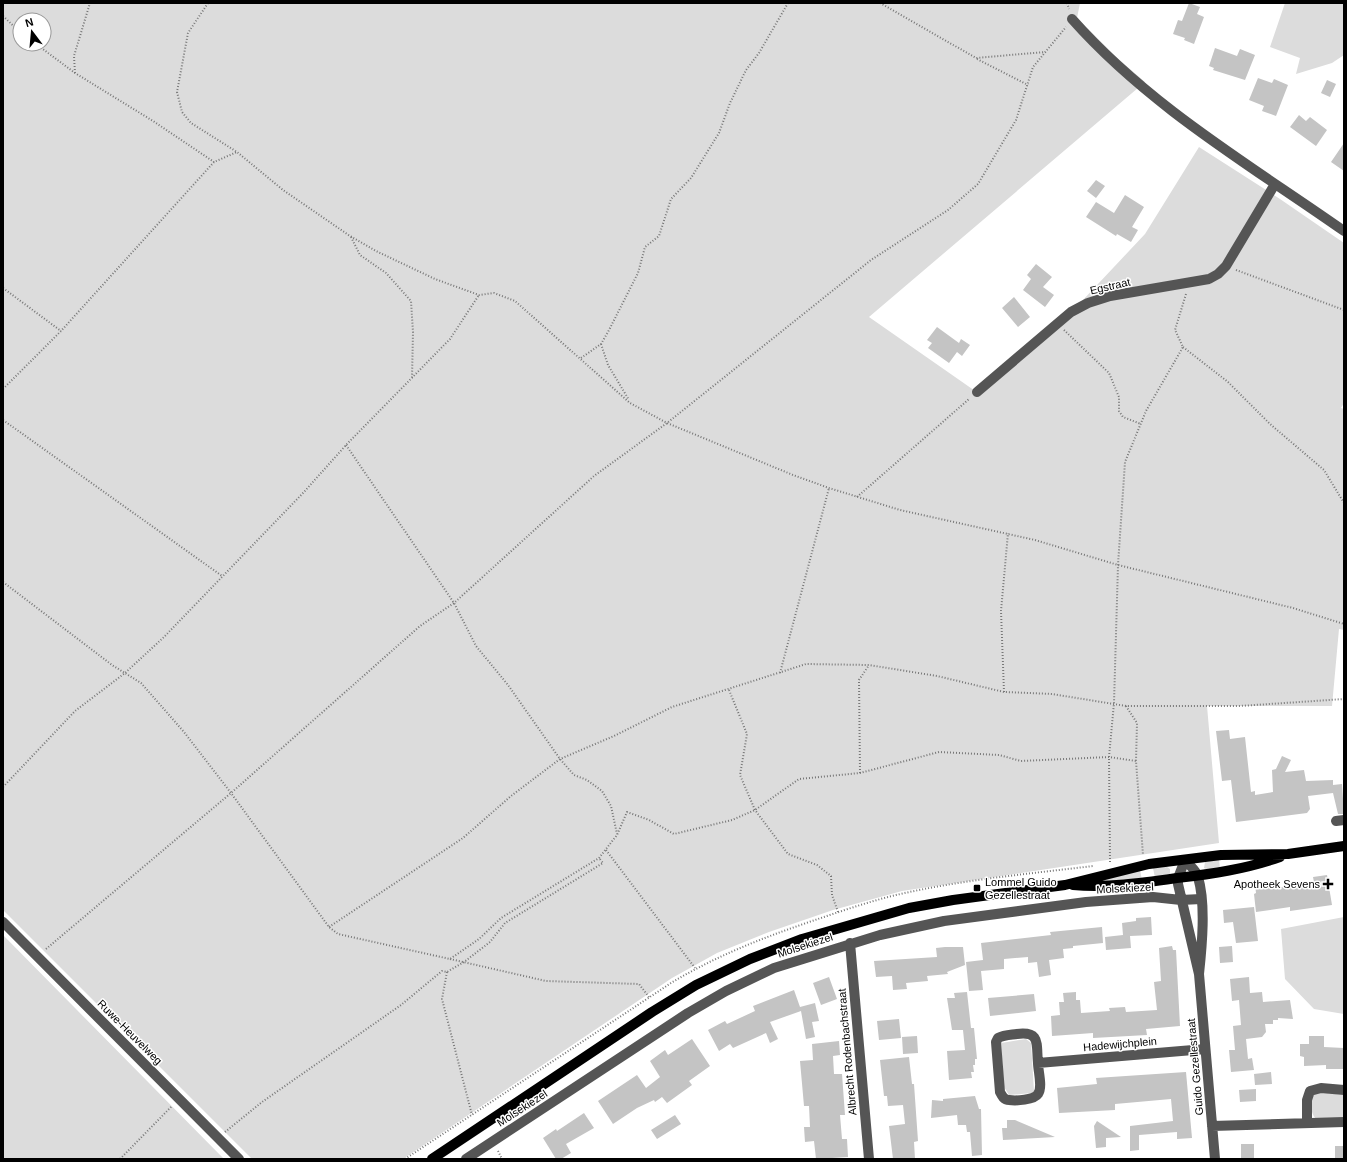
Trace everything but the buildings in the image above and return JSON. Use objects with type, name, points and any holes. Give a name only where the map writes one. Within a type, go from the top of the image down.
[{"type":"main road","name":"Molsekiezel","points":[[432,1159],[652,1012],[696,985],[750,959],[802,939],[909,908],[954,900],[1065,885],[1122,870],[1221,855],[1288,854],[1344,846]]},
{"type":"main road","name":"Molsekiezel","points":[[1065,885],[1119,885],[1198,876],[1240,869],[1288,854]]},
{"type":"street","points":[[1072,19],[1089,37],[1176,116],[1344,231]]},
{"type":"street","name":"Egstraat","points":[[977,392],[1071,312],[1088,303],[1110,296],[1209,279],[1218,274],[1226,266],[1275,184]]},
{"type":"street","points":[[1185,860],[1198,876]]},
{"type":"street","name":"Guido Gezellestraat","points":[[1185,860],[1178,878],[1181,900],[1199,974],[1214,1159]]},
{"type":"street","name":"Guido Gezellestraat","points":[[1198,876],[1201,899],[1202,952],[1199,974]]},
{"type":"street","name":"Molsekiezel","points":[[466,1159],[688,1013],[726,991],[774,968],[850,943],[944,920],[1086,902],[1153,897],[1181,900],[1201,899]]},
{"type":"street","name":"Ruwe-Heuvelweg","points":[[3,922],[239,1159]]},
{"type":"street","name":"Albrecht Rodenbachstraat","points":[[850,943],[869,1159]]},
{"type":"street","points":[[1028,1033],[1033,1035],[1036,1039],[1038,1063],[1040,1090],[1034,1098],[1008,1100],[1003,1098],[1000,1092],[996,1042],[998,1038],[1028,1033]]},
{"type":"street","name":"Hadewijchplein","points":[[1038,1063],[1205,1049]]},
{"type":"street","points":[[1307,1123],[1307,1100],[1310,1091],[1321,1088],[1344,1090]]},
{"type":"street","points":[[1212,1126],[1344,1122]]},
{"type":"path","points":[[75,73],[74,56],[90,3]]},
{"type":"path","points":[[208,3],[188,33],[177,92],[182,112],[191,123],[237,152],[283,190],[350,236],[376,251],[435,279],[479,295],[494,293],[515,301],[630,403],[667,423],[829,488],[857,497],[900,510],[1008,534],[1118,565],[1293,608],[1344,624]]},
{"type":"path","points":[[581,358],[601,344],[638,273],[645,247],[659,236],[671,199],[690,178],[719,133],[730,103],[746,70],[759,53],[788,3]]},
{"type":"path","points":[[880,3],[976,58],[1028,85]]},
{"type":"path","points":[[3,16],[12,24]]},
{"type":"path","points":[[38,956],[231,793],[420,626],[454,604],[594,476],[667,423],[871,260],[948,210],[978,184],[1016,120],[1033,67],[1072,19]]},
{"type":"path","points":[[47,52],[75,73],[153,121],[214,162]]},
{"type":"path","points":[[976,58],[1045,52]]},
{"type":"path","points":[[3,389],[61,331],[214,162],[237,152]]},
{"type":"path","points":[[350,236],[360,255],[386,273],[411,302],[413,332],[412,378]]},
{"type":"path","points":[[1226,266],[1344,310]]},
{"type":"path","points":[[1189,282],[1175,330],[1183,347],[1228,382],[1270,424],[1324,470],[1344,503]]},
{"type":"path","points":[[3,288],[61,331]]},
{"type":"path","points":[[3,787],[75,711],[125,673],[164,637],[304,492],[346,445],[450,339],[479,295]]},
{"type":"path","points":[[1057,324],[1109,373],[1119,397],[1119,411],[1123,417],[1141,424]]},
{"type":"path","points":[[601,344],[608,366],[630,403]]},
{"type":"path","points":[[1110,863],[1109,757],[1114,703],[1118,565],[1125,462],[1146,411],[1183,347]]},
{"type":"path","points":[[857,497],[977,392]]},
{"type":"path","points":[[3,420],[222,576]]},
{"type":"path","points":[[346,445],[454,604],[476,646],[508,685],[560,760],[574,775],[587,780],[602,791],[611,806],[617,835]]},
{"type":"path","points":[[780,672],[829,488]]},
{"type":"path","points":[[1004,692],[1000,611],[1008,534]]},
{"type":"path","points":[[3,582],[125,673],[141,683],[184,732],[231,793],[329,927],[338,934],[546,981],[639,984],[649,997]]},
{"type":"path","points":[[329,927],[463,838],[511,796],[560,760],[614,736],[672,706],[729,690],[806,664],[868,665],[937,676],[1004,692],[1052,694],[1126,706],[1240,706],[1344,699]]},
{"type":"path","points":[[860,773],[859,680],[868,665]]},
{"type":"path","points":[[729,690],[747,734],[740,775],[755,810],[788,854],[817,865],[831,876],[832,895],[838,912]]},
{"type":"path","points":[[1126,706],[1137,723],[1136,761],[1143,856]]},
{"type":"path","points":[[450,959],[479,939],[501,918],[599,858],[617,835],[627,812],[649,820],[674,834],[732,820],[755,810],[799,779],[860,773],[939,752],[999,755],[1021,760],[1109,757],[1136,761]]},
{"type":"path","points":[[605,849],[695,968]]},
{"type":"path","points":[[218,1138],[262,1102],[401,1005],[442,971],[447,972],[464,962],[490,942],[505,923],[603,863],[599,858]]},
{"type":"path","points":[[447,972],[442,999],[472,1115]]},
{"type":"path","points":[[120,1159],[179,1099]]},
{"type":"shaded area","points":[[3,3],[1080,3],[1077,18],[1116,57],[1145,82],[869,317],[978,393],[1082,301],[1145,234],[1199,147],[1280,199],[1344,243],[1344,403],[1341,408],[1344,409],[1344,630],[1339,629],[1332,706],[1207,706],[1219,843],[902,891],[833,910],[769,932],[717,953],[672,978],[403,1159],[252,1159],[3,910]]},
{"type":"shaded area","points":[[1285,3],[1344,3],[1344,55],[1332,63],[1296,74],[1300,58],[1270,47]]},
{"type":"shaded area","points":[[1219,859],[1220,869],[1208,870],[1204,868],[1205,862]]},
{"type":"shaded area","points":[[1167,867],[1170,869],[1170,874],[1155,878],[1153,868]]},
{"type":"shaded area","points":[[1140,870],[1142,880],[1103,882],[1102,880]]},
{"type":"shaded area","points":[[1344,917],[1344,1014],[1314,1009],[1285,979],[1281,929]]},
{"type":"shaded area","points":[[3,935],[224,1159],[3,1159]]},
{"type":"shaded area","points":[[1026,1039],[1031,1043],[1034,1091],[1032,1093],[1009,1095],[1004,1087],[1001,1043]]},
{"type":"shaded area","points":[[1319,1092],[1344,1095],[1344,1116],[1340,1119],[1316,1119],[1313,1114],[1311,1103],[1314,1094]]},
{"type":"place","name":"Apotheek Sevens","points":[[1328,884]]},
{"type":"place","name":"Lommel Guido Gezellestraat","points":[[977,888]]}]
